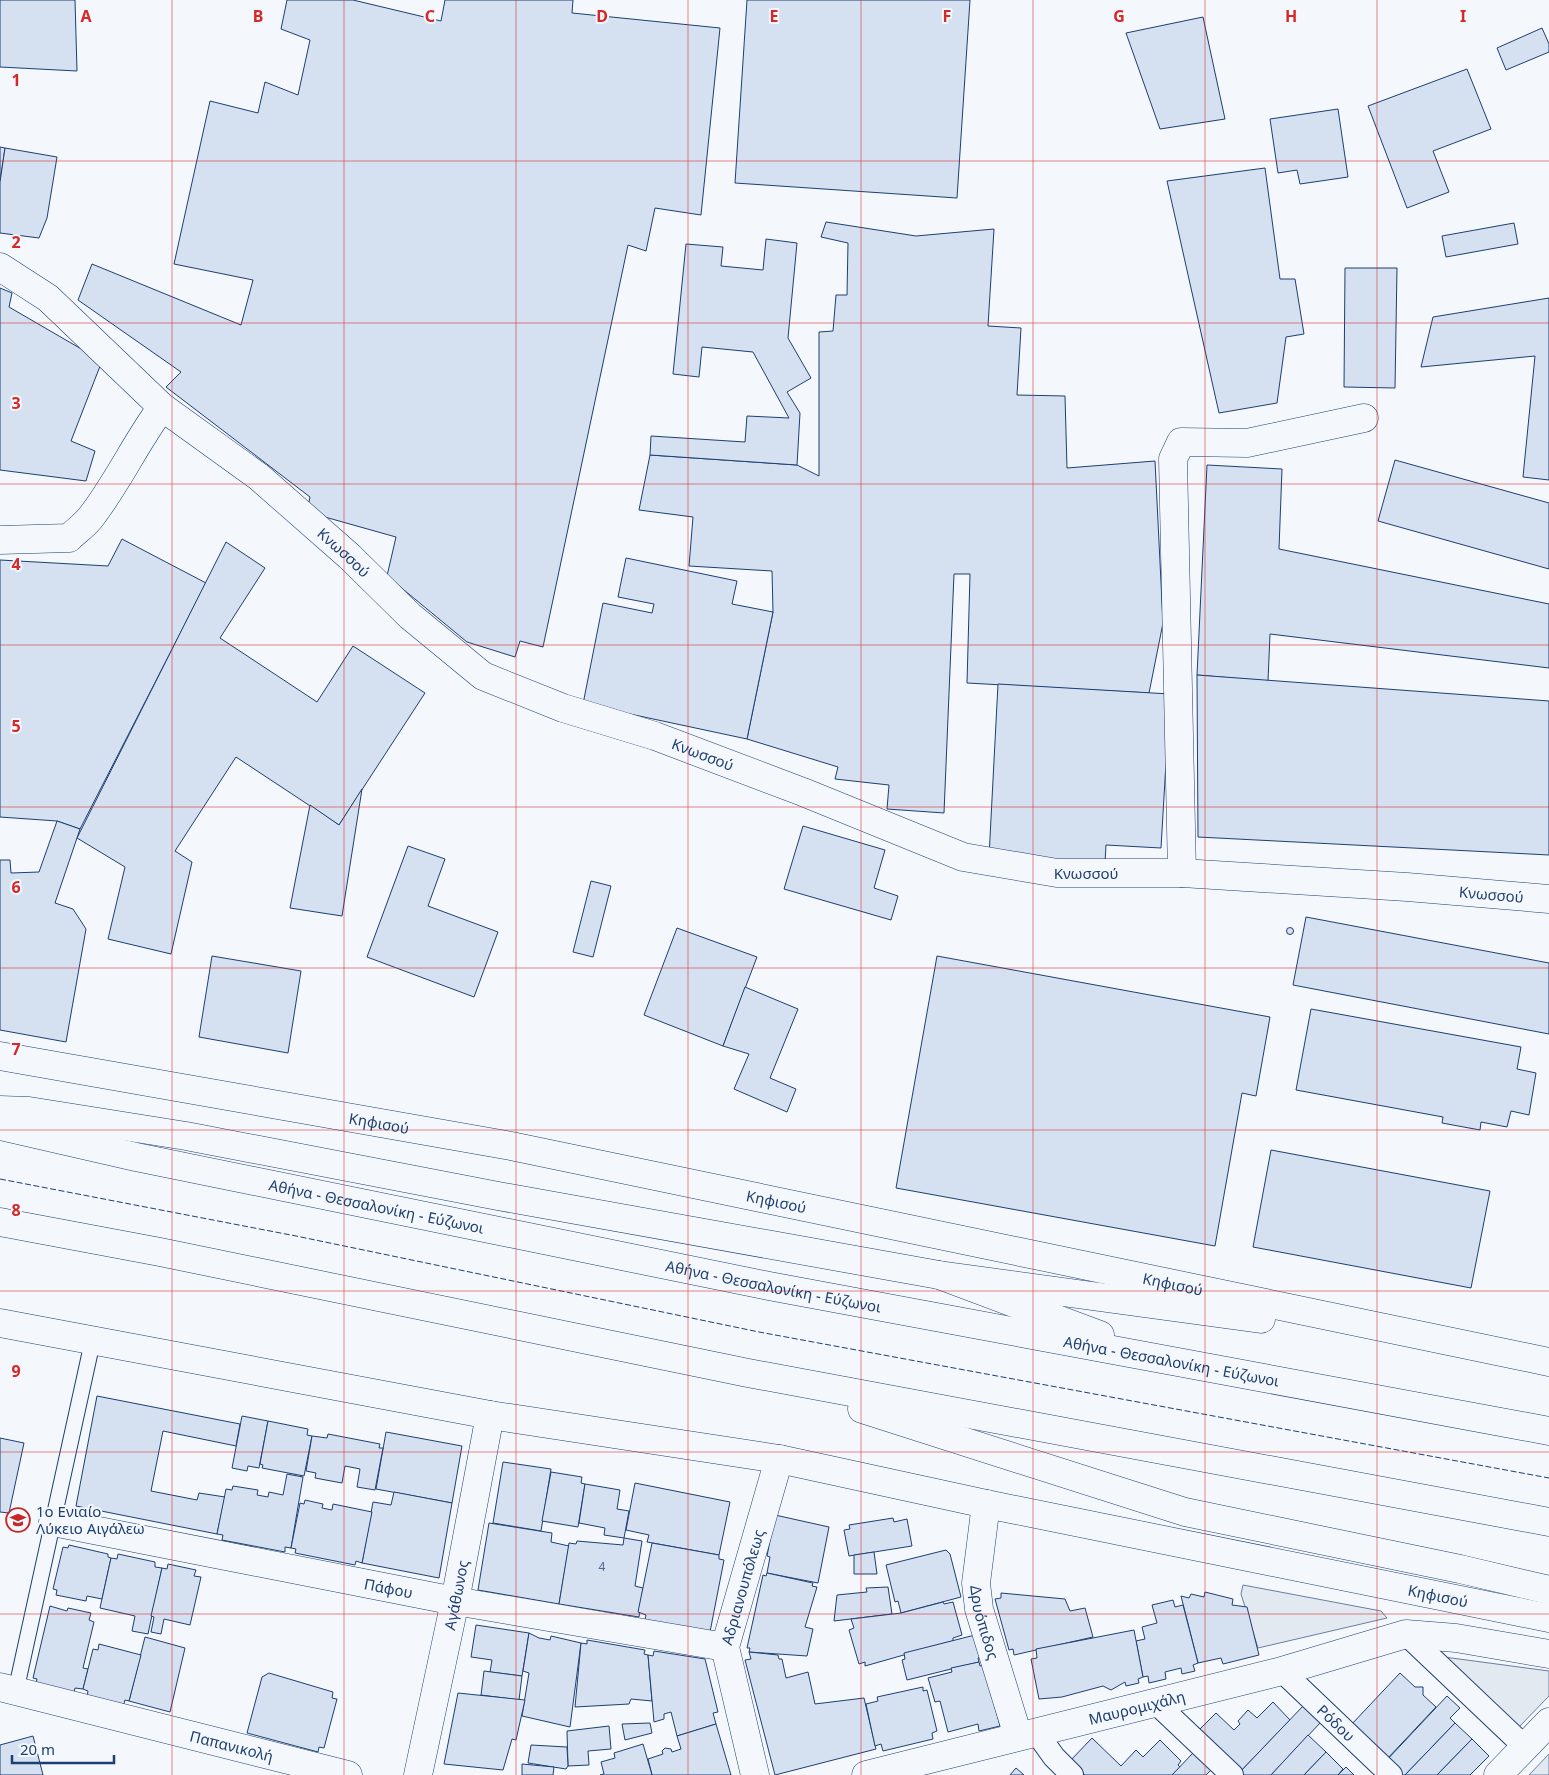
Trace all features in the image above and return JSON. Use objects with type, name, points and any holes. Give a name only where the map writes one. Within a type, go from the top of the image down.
[{"type":"main road","name":"Κνωσσού","points":[[0,267],[48,298],[162,407],[259,477],[349,556],[410,616],[483,676],[563,708],[664,740],[803,792],[963,857],[1056,873],[1182,873],[1407,887],[1549,900]]},
{"type":"main road","points":[[0,540],[69,538],[90,518],[128,460],[142,434],[162,407]]},
{"type":"main road","points":[[1182,873],[1173,459],[1181,442],[1247,443],[1364,418]]},
{"type":"main road","name":"Κηφισού","points":[[0,1056],[511,1146],[1540,1360]]},
{"type":"main road","points":[[0,1110],[29,1111],[186,1136],[498,1196],[939,1275],[1540,1360]]},
{"type":"main road","name":"Αθήνα - Θεσσαλονίκη - Εύζωνοι","points":[[0,1126],[136,1157],[769,1286],[1549,1431]]},
{"type":"main road","points":[[0,1222],[160,1252],[748,1373],[1549,1522]]},
{"type":"main road","points":[[939,1275],[1170,1360]]},
{"type":"main road","name":"Κηφισού","points":[[0,1323],[490,1415],[780,1459],[986,1504],[1549,1618]]},
{"type":"main road","points":[[748,1373],[1184,1512],[1460,1569],[1549,1590]]},
{"type":"main road","name":"Αγάθωνος","points":[[418,1775],[455,1602],[490,1415]]},
{"type":"main road","name":"Αδριανουπόλεως","points":[[755,1775],[725,1647],[780,1459]]},
{"type":"main road","name":"Δρυόπιδος","points":[[986,1504],[976,1583],[979,1609],[1027,1734]]},
{"type":"main road","name":"Πάφου","points":[[53,1522],[455,1602],[725,1647]]},
{"type":"main road","name":"Μαυρομιχάλη","points":[[866,1775],[913,1770],[1027,1734],[1282,1671],[1406,1634],[1456,1638],[1549,1654]]},
{"type":"main road","name":"Παπανικολή","points":[[8,1688],[348,1775]]},
{"type":"main road","points":[[1498,1775],[1549,1722]]},
{"type":"street","points":[[1406,1634],[1525,1747]]},
{"type":"street","name":"Ρόδου","points":[[1282,1671],[1390,1775]]},
{"type":"street","points":[[1156,1703],[1232,1775]]},
{"type":"street","points":[[1027,1734],[1072,1775]]},
{"type":"lane","points":[[8,1688],[53,1522],[93,1340]]},
{"type":"shaded area","points":[[1243,1585],[1381,1611],[1387,1618],[1258,1648],[1241,1594]]},
{"type":"shaded area","points":[[1444,1657],[1549,1671],[1549,1696],[1519,1727]]},
{"type":"shaded area","points":[[1549,1754],[1549,1775],[1529,1775]]},
{"type":"building","points":[[0,0],[75,0],[77,71],[0,67]]},
{"type":"building","points":[[287,0],[353,0],[441,21],[445,0],[573,0],[572,13],[720,28],[701,215],[655,208],[646,251],[628,245],[543,647],[520,641],[515,657],[467,642],[387,576],[396,537],[307,512],[310,497],[166,387],[181,372],[78,300],[92,264],[241,325],[253,280],[174,264],[210,101],[258,113],[265,82],[298,95],[310,40],[281,29]]},
{"type":"building","points":[[747,0],[970,0],[957,198],[735,183]]},
{"type":"building","points":[[1203,17],[1225,119],[1160,129],[1126,33]]},
{"type":"building","points":[[1542,28],[1549,44],[1549,52],[1506,70],[1497,48]]},
{"type":"building","points":[[1467,69],[1491,129],[1433,151],[1449,192],[1407,208],[1368,106]]},
{"type":"building","points":[[1338,109],[1348,177],[1300,184],[1297,170],[1278,173],[1270,119]]},
{"type":"building","points":[[0,147],[5,148],[0,182]]},
{"type":"building","points":[[5,148],[57,157],[47,218],[39,238],[0,233],[0,182]]},
{"type":"building","points":[[1265,168],[1280,279],[1295,279],[1304,334],[1286,337],[1277,403],[1219,413],[1167,181]]},
{"type":"building","points":[[826,222],[916,236],[994,229],[988,326],[1021,328],[1017,395],[1065,396],[1067,468],[1155,461],[1163,623],[1149,693],[967,683],[970,574],[954,574],[944,813],[887,809],[889,785],[835,779],[838,767],[747,739],[773,612],[772,571],[689,566],[693,517],[639,510],[650,455],[797,465],[819,476],[819,332],[833,331],[836,295],[847,295],[848,243],[821,237]]},
{"type":"building","points":[[1514,223],[1518,244],[1446,257],[1442,236]]},
{"type":"building","points":[[766,239],[797,243],[788,338],[811,378],[787,392],[800,413],[797,465],[650,455],[651,436],[745,442],[747,416],[789,418],[753,352],[702,347],[699,377],[673,374],[686,244],[723,247],[721,266],[763,270]]},
{"type":"building","points":[[1345,268],[1397,268],[1395,388],[1344,387]]},
{"type":"building","points":[[0,288],[12,293],[9,307],[102,361],[71,441],[95,451],[86,481],[0,470]]},
{"type":"building","points":[[1549,298],[1549,480],[1523,477],[1535,356],[1421,367],[1433,317]]},
{"type":"building","points":[[1395,460],[1549,503],[1549,569],[1378,521]]},
{"type":"building","points":[[1207,465],[1282,469],[1279,549],[1549,604],[1549,668],[1270,634],[1268,681],[1197,675]]},
{"type":"building","points":[[122,539],[206,583],[80,829],[57,821],[0,817],[0,560],[108,566]]},
{"type":"building","points":[[226,542],[265,568],[220,638],[317,702],[353,646],[425,693],[339,825],[236,757],[175,851],[192,862],[171,954],[108,939],[125,867],[77,838]]},
{"type":"building","points":[[626,558],[737,581],[732,604],[773,612],[747,739],[583,704],[603,603],[652,613],[654,604],[618,597]]},
{"type":"building","points":[[1197,675],[1549,701],[1549,855],[1198,837]]},
{"type":"building","points":[[998,684],[1170,694],[1161,848],[1106,845],[1105,863],[989,857]]},
{"type":"building","points":[[362,789],[342,916],[290,908],[310,805],[339,825]]},
{"type":"building","points":[[57,821],[80,829],[55,903],[73,909],[86,929],[66,1042],[0,1030],[0,860],[10,860],[11,873],[39,872]]},
{"type":"building","points":[[803,826],[885,850],[874,888],[898,896],[891,920],[784,889]]},
{"type":"building","points":[[408,846],[445,859],[428,906],[498,932],[474,997],[367,957]]},
{"type":"building","points":[[591,881],[611,886],[593,957],[573,952]]},
{"type":"building","points":[[1306,917],[1549,963],[1549,1034],[1293,985]]},
{"type":"building","points":[[1290,927],[1294,931],[1290,935],[1286,931]]},
{"type":"building","points":[[677,928],[757,957],[723,1046],[644,1015]]},
{"type":"building","points":[[212,956],[301,971],[288,1053],[199,1037]]},
{"type":"building","points":[[937,956],[1270,1017],[1256,1096],[1242,1093],[1215,1246],[896,1188]]},
{"type":"building","points":[[745,987],[798,1009],[770,1078],[796,1089],[787,1112],[734,1089],[749,1054],[723,1046]]},
{"type":"building","points":[[1311,1009],[1521,1047],[1517,1069],[1536,1073],[1529,1115],[1511,1111],[1507,1127],[1481,1122],[1480,1130],[1442,1123],[1443,1117],[1296,1090]]},
{"type":"building","points":[[1271,1150],[1490,1191],[1471,1288],[1253,1247]]},
{"type":"building","points":[[97,1396],[240,1424],[236,1446],[163,1431],[151,1491],[197,1500],[199,1493],[225,1497],[217,1534],[76,1506]]},
{"type":"building","points":[[242,1416],[268,1421],[259,1468],[248,1466],[247,1471],[232,1468]]},
{"type":"building","points":[[268,1421],[308,1429],[307,1435],[312,1436],[304,1476],[262,1468],[263,1465],[260,1464]]},
{"type":"building","points":[[386,1432],[462,1446],[452,1503],[376,1489]]},
{"type":"building","points":[[328,1434],[380,1444],[379,1448],[383,1448],[375,1490],[357,1487],[360,1469],[345,1466],[342,1483],[315,1478],[316,1473],[306,1471],[312,1436],[327,1438]]},
{"type":"building","points":[[0,1438],[24,1443],[9,1513],[0,1512]]},
{"type":"building","points":[[503,1462],[551,1469],[541,1531],[493,1523]]},
{"type":"building","points":[[551,1472],[582,1477],[581,1483],[585,1484],[578,1527],[542,1521]]},
{"type":"building","points":[[287,1474],[303,1477],[291,1548],[285,1547],[285,1552],[222,1540],[223,1535],[217,1534],[226,1489],[232,1490],[233,1486],[258,1490],[257,1495],[268,1497],[269,1492],[283,1495]]},
{"type":"building","points":[[635,1483],[730,1502],[719,1555],[647,1542],[649,1535],[626,1530]]},
{"type":"building","points":[[585,1484],[620,1490],[617,1509],[629,1511],[624,1538],[604,1535],[605,1528],[579,1523]]},
{"type":"building","points":[[394,1492],[452,1503],[439,1578],[362,1563],[373,1502],[391,1505]]},
{"type":"building","points":[[305,1500],[323,1504],[322,1508],[332,1510],[333,1504],[372,1512],[362,1563],[356,1561],[355,1565],[295,1553],[296,1549],[291,1548],[300,1503],[304,1504]]},
{"type":"building","points":[[775,1515],[829,1527],[818,1583],[767,1573],[770,1557],[767,1556]]},
{"type":"building","points":[[893,1518],[894,1522],[907,1519],[912,1546],[849,1556],[844,1530],[850,1529],[849,1525]]},
{"type":"building","points":[[489,1523],[552,1533],[551,1542],[569,1546],[559,1604],[478,1590]]},
{"type":"building","points":[[624,1538],[642,1541],[635,1586],[643,1588],[639,1617],[559,1604],[569,1543],[576,1544],[577,1541],[623,1545]]},
{"type":"building","points":[[652,1543],[719,1555],[719,1559],[724,1560],[710,1632],[645,1620],[646,1615],[638,1612]]},
{"type":"building","points":[[69,1545],[108,1554],[108,1557],[111,1558],[102,1599],[87,1596],[86,1601],[56,1595],[57,1590],[53,1589],[63,1547],[68,1548]]},
{"type":"building","points":[[946,1550],[950,1554],[961,1597],[901,1613],[898,1601],[895,1602],[886,1565]]},
{"type":"building","points":[[874,1552],[877,1574],[854,1574],[854,1555]]},
{"type":"building","points":[[118,1554],[155,1562],[155,1567],[162,1568],[148,1634],[132,1631],[135,1616],[100,1608],[111,1558],[117,1559]]},
{"type":"building","points":[[168,1564],[196,1570],[194,1576],[201,1577],[190,1625],[164,1619],[161,1634],[151,1632],[154,1617],[151,1616],[162,1568],[167,1569]]},
{"type":"building","points":[[767,1573],[813,1583],[812,1586],[817,1587],[805,1627],[813,1629],[807,1656],[749,1652],[750,1648],[747,1648],[763,1575],[766,1576]]},
{"type":"building","points":[[888,1587],[892,1614],[834,1621],[837,1595],[867,1592],[866,1588]]},
{"type":"building","points":[[1205,1592],[1233,1599],[1232,1605],[1247,1607],[1259,1655],[1223,1664],[1221,1658],[1198,1663],[1181,1596],[1189,1598],[1191,1594],[1204,1597]]},
{"type":"building","points":[[1001,1593],[1065,1599],[1070,1611],[1085,1608],[1093,1637],[1014,1655],[1013,1649],[1009,1650],[995,1599],[1001,1598]]},
{"type":"building","points":[[1173,1600],[1175,1607],[1183,1605],[1198,1663],[1193,1665],[1195,1671],[1182,1674],[1181,1668],[1165,1672],[1166,1679],[1149,1683],[1148,1676],[1143,1677],[1136,1641],[1145,1639],[1142,1627],[1157,1623],[1152,1605]]},
{"type":"building","points":[[943,1602],[944,1604],[953,1602],[962,1635],[953,1638],[953,1641],[865,1666],[865,1662],[859,1664],[849,1630],[854,1628],[851,1619],[901,1613]]},
{"type":"building","points":[[50,1606],[67,1611],[68,1608],[91,1613],[89,1620],[94,1622],[83,1668],[88,1669],[83,1689],[75,1688],[74,1693],[36,1683],[37,1679],[33,1678]]},
{"type":"building","points":[[476,1625],[529,1633],[522,1676],[490,1672],[492,1660],[471,1657]]},
{"type":"building","points":[[1134,1630],[1143,1677],[1138,1679],[1139,1683],[1126,1686],[1125,1682],[1111,1690],[1103,1686],[1062,1697],[1039,1699],[1031,1659],[1037,1658],[1036,1649]]},
{"type":"building","points":[[529,1633],[539,1638],[550,1640],[551,1636],[581,1643],[570,1727],[522,1716],[529,1673],[523,1671]]},
{"type":"building","points":[[975,1635],[980,1657],[978,1658],[979,1662],[907,1680],[902,1660],[905,1659],[904,1653]]},
{"type":"building","points":[[145,1637],[185,1648],[170,1712],[129,1701]]},
{"type":"building","points":[[587,1640],[645,1650],[644,1654],[648,1655],[652,1701],[631,1699],[629,1704],[575,1707],[581,1643],[587,1644]]},
{"type":"building","points":[[99,1644],[141,1655],[129,1701],[125,1700],[122,1710],[87,1697],[88,1691],[83,1689],[93,1649],[98,1650]]},
{"type":"building","points":[[654,1651],[705,1659],[718,1712],[713,1713],[716,1724],[677,1736],[671,1712],[664,1714],[664,1719],[654,1722],[648,1655],[653,1656]]},
{"type":"building","points":[[749,1652],[778,1655],[779,1659],[782,1659],[786,1678],[808,1672],[815,1704],[864,1698],[876,1749],[775,1775],[745,1660],[751,1659]]},
{"type":"building","points":[[979,1662],[980,1666],[984,1665],[1000,1726],[979,1731],[978,1724],[948,1732],[940,1701],[935,1702],[928,1678],[952,1672],[951,1668]]},
{"type":"building","points":[[484,1671],[522,1676],[519,1700],[481,1695]]},
{"type":"building","points":[[269,1673],[333,1692],[332,1698],[337,1699],[324,1748],[319,1747],[318,1752],[247,1733],[262,1677]]},
{"type":"building","points":[[1400,1673],[1415,1687],[1423,1687],[1423,1695],[1436,1707],[1387,1759],[1351,1725]]},
{"type":"building","points":[[923,1687],[923,1691],[927,1690],[937,1731],[932,1733],[933,1739],[883,1751],[881,1744],[875,1746],[866,1704],[878,1701],[877,1697]]},
{"type":"building","points":[[458,1693],[525,1700],[516,1740],[512,1739],[503,1770],[444,1764]]},
{"type":"building","points":[[1447,1696],[1460,1708],[1450,1718],[1455,1723],[1405,1775],[1399,1775],[1385,1762]]},
{"type":"building","points":[[1273,1702],[1290,1720],[1239,1773],[1197,1732],[1216,1713],[1234,1730],[1240,1724],[1238,1721],[1248,1710],[1257,1718]]},
{"type":"building","points":[[1304,1705],[1321,1722],[1271,1775],[1242,1775],[1239,1773]]},
{"type":"building","points":[[650,1723],[652,1733],[625,1740],[622,1724]]},
{"type":"building","points":[[1455,1723],[1472,1739],[1437,1775],[1405,1775]]},
{"type":"building","points":[[716,1724],[731,1775],[652,1775],[648,1759],[663,1754],[662,1751],[665,1748],[671,1749],[672,1752],[681,1749],[677,1736]]},
{"type":"building","points":[[609,1726],[611,1749],[588,1751],[589,1765],[568,1766],[567,1731]]},
{"type":"building","points":[[1308,1735],[1326,1752],[1304,1775],[1271,1775]]},
{"type":"building","points":[[33,1736],[43,1775],[0,1775],[0,1745]]},
{"type":"building","points":[[1092,1738],[1121,1766],[1136,1750],[1143,1757],[1160,1740],[1181,1761],[1178,1765],[1180,1767],[1172,1775],[1085,1775],[1070,1761]]},
{"type":"building","points":[[1472,1739],[1489,1756],[1470,1775],[1437,1775]]},
{"type":"building","points":[[643,1744],[652,1775],[600,1775],[604,1774],[601,1762],[615,1758],[614,1753]]},
{"type":"building","points":[[531,1745],[567,1747],[568,1766],[566,1769],[528,1763]]},
{"type":"building","points":[[1326,1752],[1343,1769],[1338,1775],[1304,1775]]},
{"type":"building","points":[[1193,1753],[1211,1770],[1206,1775],[1172,1775]]},
{"type":"building","points":[[522,1764],[554,1767],[553,1775],[522,1775]]},
{"type":"building","points":[[1346,1767],[1354,1775],[1338,1775]]},
{"type":"building","points":[[1016,1768],[1024,1775],[1010,1775]]},
{"type":"fence","points":[[0,1179],[296,1236],[759,1332],[1549,1478]]},
{"type":"place","name":"1ο Ενιαίο Λύκειο Αιγάλεω","points":[[18,1520]]}]
